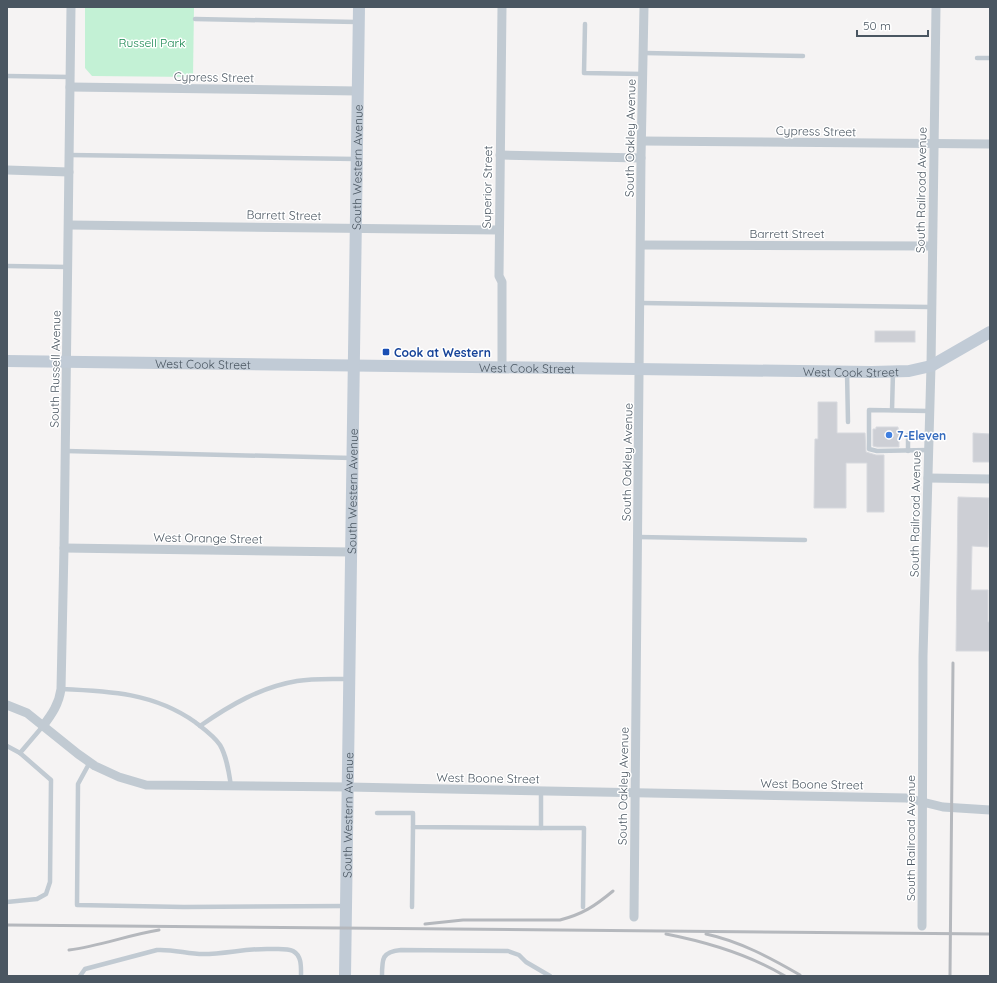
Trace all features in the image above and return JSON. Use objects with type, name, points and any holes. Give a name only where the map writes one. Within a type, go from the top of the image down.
[{"type":"street","name":"South Russell Avenue","points":[[43,726],[57,706],[60,699],[61,689],[66,451],[71,7]]},
{"type":"street","name":"South Western Avenue","points":[[345,976],[359,7]]},
{"type":"street","name":"Superior Street","points":[[502,7],[499,230],[499,276],[502,282],[502,367]]},
{"type":"street","name":"South Oakley Avenue","points":[[634,917],[641,303],[641,158],[644,7]]},
{"type":"street","name":"South Railroad Avenue","points":[[922,926],[924,648],[931,366],[936,7]]},
{"type":"street","name":"Cypress Street","points":[[70,87],[358,91]]},
{"type":"street","name":"Cypress Street","points":[[642,141],[990,144]]},
{"type":"street","points":[[500,155],[641,158]]},
{"type":"street","points":[[7,170],[69,172]]},
{"type":"street","name":"Barrett Street","points":[[68,225],[499,230]]},
{"type":"street","name":"Barrett Street","points":[[641,245],[932,246]]},
{"type":"street","name":"West Cook Street","points":[[7,361],[893,372],[909,371],[931,366],[990,332]]},
{"type":"street","points":[[928,478],[990,479]]},
{"type":"street","name":"West Orange Street","points":[[64,548],[351,552]]},
{"type":"street","name":"West Boone Street","points":[[7,705],[27,713],[90,762],[119,778],[146,785],[348,787],[906,798],[943,807],[990,810]]},
{"type":"lane","points":[[195,19],[358,22]]},
{"type":"lane","points":[[585,24],[584,73],[643,74]]},
{"type":"lane","points":[[644,54],[803,56]]},
{"type":"lane","points":[[977,58],[990,58]]},
{"type":"lane","points":[[7,76],[70,77]]},
{"type":"lane","points":[[69,155],[357,158]]},
{"type":"lane","points":[[7,266],[68,267]]},
{"type":"lane","points":[[641,303],[928,307]]},
{"type":"lane","points":[[847,372],[848,422]]},
{"type":"lane","points":[[892,410],[893,372]]},
{"type":"lane","points":[[928,450],[877,451],[869,449],[869,410],[930,410]]},
{"type":"lane","points":[[908,435],[908,451]]},
{"type":"lane","points":[[66,451],[352,458]]},
{"type":"lane","points":[[638,537],[805,540]]},
{"type":"lane","points":[[200,726],[232,704],[280,685],[317,679],[349,679]]},
{"type":"lane","points":[[61,689],[110,691],[144,698],[176,711],[200,726],[219,744],[224,753],[231,786]]},
{"type":"lane","points":[[20,753],[43,726]]},
{"type":"lane","points":[[7,746],[20,753],[51,780],[50,882],[46,894],[37,899],[7,902]]},
{"type":"lane","points":[[90,762],[78,784],[77,905],[184,907],[346,906]]},
{"type":"lane","points":[[541,791],[541,828]]},
{"type":"lane","points":[[377,813],[413,813],[412,907]]},
{"type":"lane","points":[[413,827],[584,828],[584,907]]},
{"type":"lane","points":[[80,976],[85,969],[157,950],[168,949],[203,954],[262,948],[293,951],[298,956],[301,964],[301,976]]},
{"type":"lane","points":[[382,976],[384,957],[390,951],[401,950],[508,951],[518,955],[526,962],[550,976]]},
{"type":"green space","name":"Russell Park","points":[[85,7],[194,7],[193,77],[92,76],[85,68]]},
{"type":"building","points":[[875,331],[915,331],[915,342],[875,342]]},
{"type":"building","points":[[818,402],[837,402],[837,433],[865,433],[866,452],[876,455],[884,455],[884,512],[867,512],[867,463],[846,463],[846,508],[814,508],[815,439],[818,439]]},
{"type":"building","points":[[876,427],[898,427],[899,447],[873,446],[873,429],[876,429]]},
{"type":"building","points":[[973,433],[990,434],[990,462],[973,462]]},
{"type":"building","points":[[958,497],[989,498],[988,547],[972,546],[971,590],[988,590],[990,651],[956,651]]},
{"type":"railway","points":[[950,976],[953,663]]},
{"type":"railway","points":[[425,924],[463,920],[560,920],[588,909],[613,891]]},
{"type":"railway","points":[[7,925],[990,934]]},
{"type":"railway","points":[[69,950],[159,930]]},
{"type":"railway","points":[[666,934],[712,945],[742,955],[785,976]]},
{"type":"railway","points":[[706,934],[743,946],[778,962],[800,975]]},
{"type":"place","name":"Cook at Western","points":[[386,352]]},
{"type":"place","name":"7-Eleven","points":[[889,435]]}]
